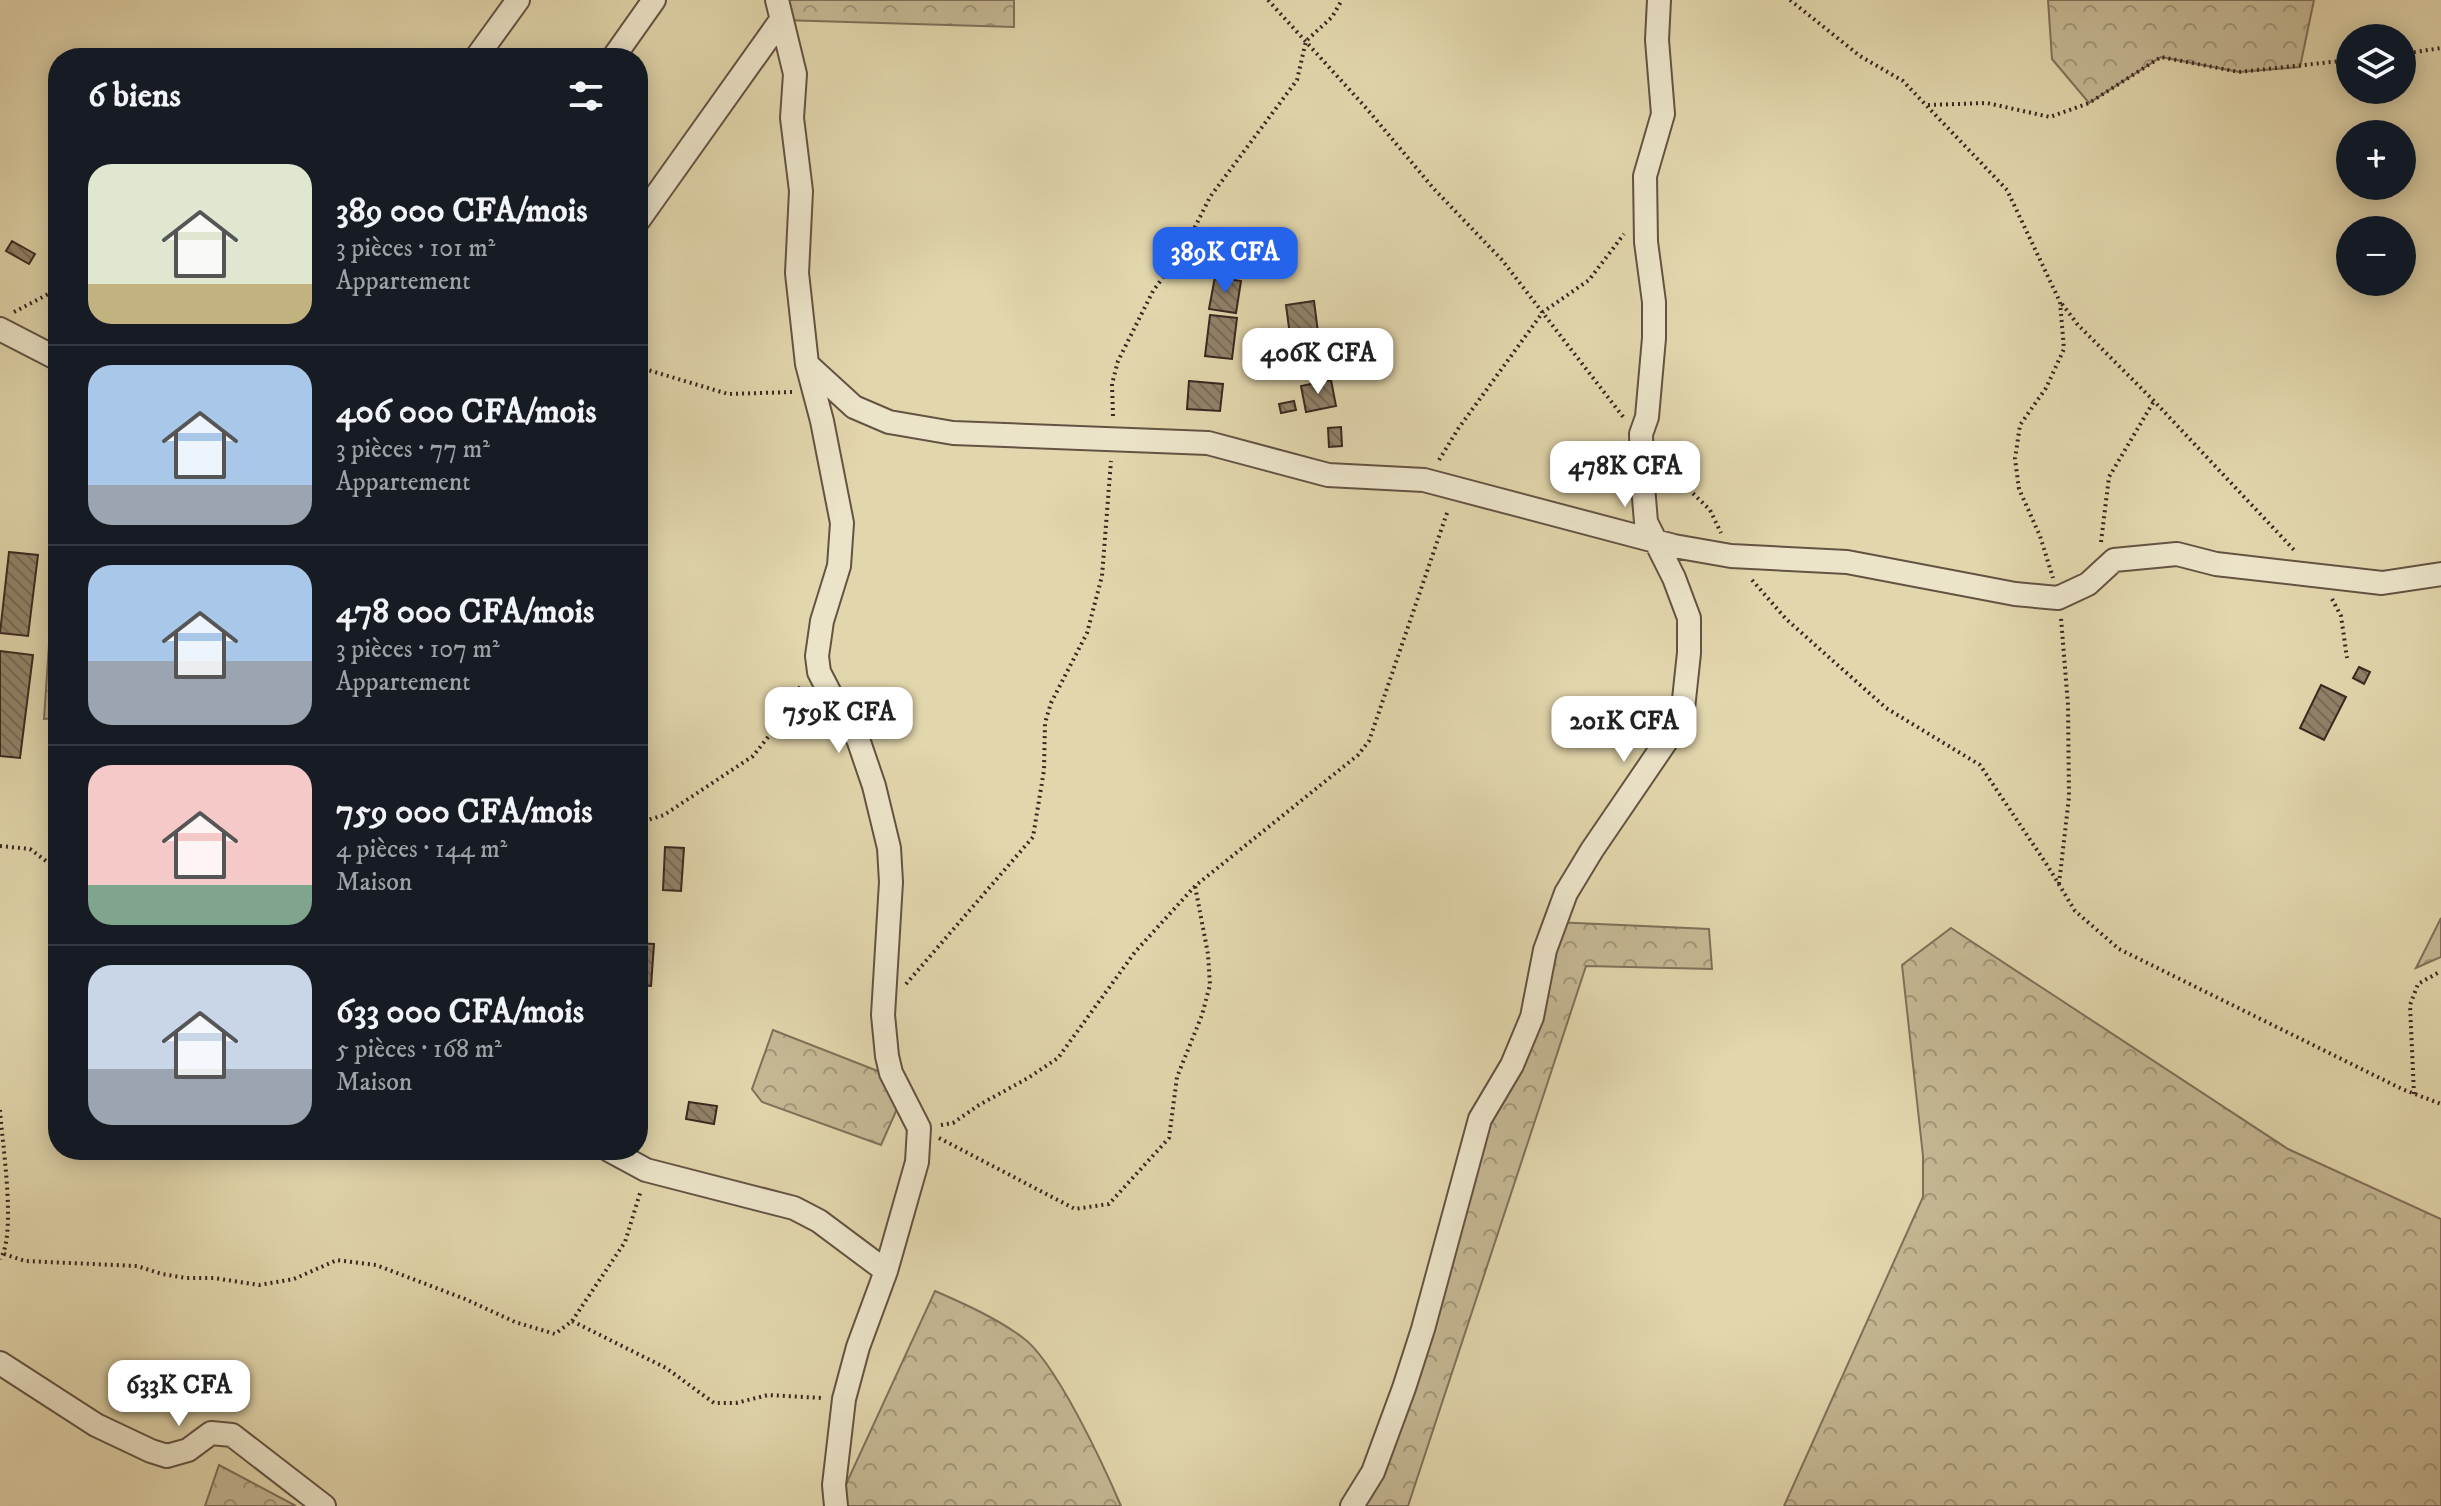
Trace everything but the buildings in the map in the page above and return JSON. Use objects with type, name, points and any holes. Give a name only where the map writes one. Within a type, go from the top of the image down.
[{"type":"street","points":[[483,48],[518,0]]},
{"type":"street","points":[[620,48],[654,0]]},
{"type":"street","points":[[1352,1506],[1373,1472],[1404,1388],[1480,1119],[1512,1065],[1532,1017],[1545,950],[1566,893],[1682,718],[1689,653],[1689,618],[1674,578],[1646,522],[1641,434],[1647,417],[1654,314],[1646,242],[1645,176],[1663,114],[1657,40],[1659,0]]},
{"type":"street","points":[[648,206],[779,10]]},
{"type":"street","points":[[779,10],[795,74],[792,118],[801,191],[797,273],[807,364],[842,523],[839,566],[822,621],[817,656],[819,672],[858,739],[874,786],[889,848],[891,882],[883,1015],[887,1056],[891,1073],[919,1128],[917,1162],[886,1271],[858,1347],[844,1399],[834,1485],[836,1506]]},
{"type":"street","points":[[6,321],[48,352]]},
{"type":"street","points":[[807,364],[854,407],[889,422],[953,433],[1208,443],[1328,475],[1424,480],[1654,540],[1731,556],[1847,562],[2015,594],[2058,596],[2088,584],[2114,560],[2177,554],[2216,564],[2382,583],[2441,574]]},
{"type":"street","points":[[628,1160],[646,1170],[794,1208],[819,1221],[886,1271]]},
{"type":"street","points":[[0,1363],[96,1425],[167,1456],[188,1450],[211,1433],[232,1435],[324,1506]]},
{"type":"path","points":[[1268,0],[1367,109],[1434,189],[1502,260],[1617,411],[1641,434],[1664,466],[1710,510],[1731,556],[1786,619],[1886,708],[1980,765],[2075,911],[2119,949],[2414,1094],[2441,1104]]},
{"type":"path","points":[[905,986],[1033,837],[1044,770],[1045,723],[1051,703],[1087,633],[1102,576],[1114,439],[1112,384],[1118,361],[1153,291],[1185,247],[1210,197],[1297,80],[1306,41],[1332,17],[1342,0]]},
{"type":"path","points":[[1790,0],[1860,56],[1903,81],[2007,190],[2060,302],[2078,325],[2319,577],[2341,616],[2347,658]]},
{"type":"path","points":[[2416,52],[2441,48]]},
{"type":"path","points":[[1928,105],[1987,103],[2050,117],[2089,103],[2161,57],[2239,72],[2336,62]]},
{"type":"path","points":[[1424,480],[1543,312],[1589,280],[1628,226]]},
{"type":"path","points":[[6,321],[48,295]]},
{"type":"path","points":[[2059,884],[2069,782],[2066,666],[2058,596],[2040,536],[2019,489],[2015,459],[2020,425],[2046,388],[2064,349],[2060,302]]},
{"type":"path","points":[[648,370],[728,394],[815,392]]},
{"type":"path","points":[[2088,584],[2103,532],[2109,477],[2154,401]]},
{"type":"path","points":[[919,1128],[953,1123],[1058,1058],[1135,952],[1195,886],[1358,755],[1369,741],[1455,489]]},
{"type":"path","points":[[648,820],[664,815],[753,756],[784,717],[817,656]]},
{"type":"path","points":[[0,846],[30,849],[48,862]]},
{"type":"path","points":[[919,1128],[1075,1209],[1109,1204],[1169,1138],[1177,1077],[1202,1015],[1210,985],[1208,954],[1195,886]]},
{"type":"path","points":[[2414,1094],[2410,1005],[2418,984],[2441,971]]},
{"type":"path","points":[[0,1110],[8,1226],[2,1257],[25,1261],[137,1266],[186,1278],[214,1278],[259,1285],[294,1279],[337,1260],[376,1265],[515,1322],[555,1334],[572,1321],[625,1242],[646,1170]]},
{"type":"path","points":[[572,1321],[666,1368],[714,1403],[736,1403],[768,1395],[844,1399]]},
{"type":"green space","points":[[777,0],[1014,0],[1014,27],[781,20]]},
{"type":"green space","points":[[2048,0],[2314,0],[2300,67],[2239,72],[2161,57],[2089,103],[2052,59]]},
{"type":"green space","points":[[48,660],[48,719],[44,719]]},
{"type":"green space","points":[[2441,918],[2441,957],[2416,968]]},
{"type":"green space","points":[[1554,922],[1709,929],[1712,969],[1586,966],[1408,1506],[1366,1506],[1373,1472],[1480,1119],[1512,1065]]},
{"type":"green space","points":[[1951,928],[2288,1149],[2441,1219],[2441,1506],[1784,1506],[1923,1197],[1923,1156],[1902,965]]},
{"type":"green space","points":[[773,1030],[883,1073],[897,1109],[881,1145],[762,1102],[752,1089]]},
{"type":"green space","points":[[935,1291],[1002,1324],[1035,1349],[1078,1415],[1121,1506],[836,1506]]},
{"type":"green space","points":[[219,1465],[296,1506],[205,1506]]}]
